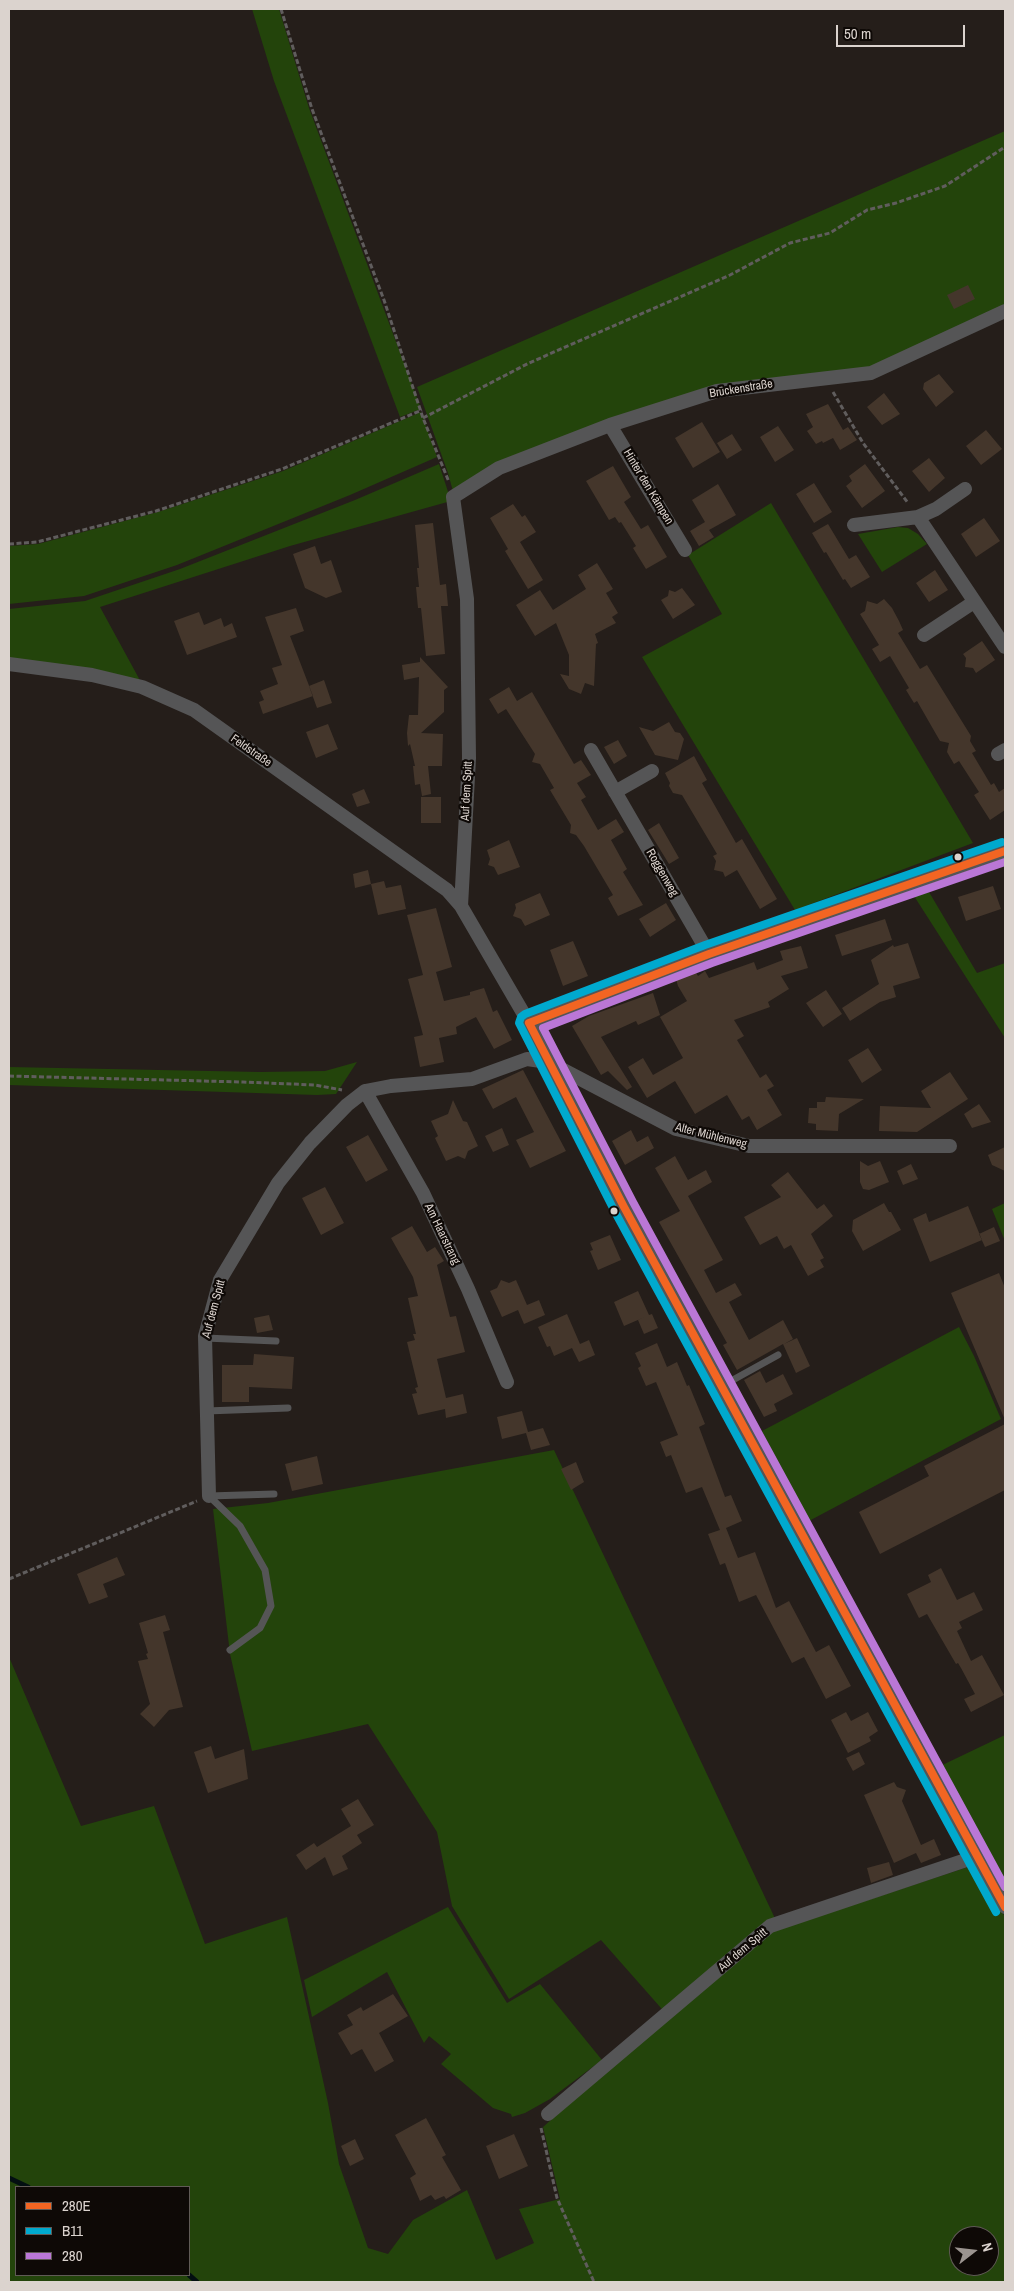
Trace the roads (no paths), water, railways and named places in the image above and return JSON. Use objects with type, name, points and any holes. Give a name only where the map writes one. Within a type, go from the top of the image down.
[{"type":"street","name":"Brückenstraße","points":[[453,497],[499,468],[610,425],[716,391],[870,373],[1005,311]]},
{"type":"street","name":"Hinter den Kämpen","points":[[610,425],[685,550]]},
{"type":"street","points":[[854,525],[918,517],[936,509],[965,490]]},
{"type":"street","name":"Auf dem Spitt","points":[[453,497],[467,599],[469,758],[461,906]]},
{"type":"street","points":[[918,517],[974,602],[1001,632],[1005,647]]},
{"type":"street","points":[[924,635],[974,602]]},
{"type":"street","name":"Feldstraße","points":[[9,664],[92,675],[142,687],[194,710],[447,890],[461,906]]},
{"type":"street","name":"Roggenweg","points":[[591,750],[709,954]]},
{"type":"street","points":[[616,792],[652,772]]},
{"type":"street","points":[[529,1023],[709,954],[1005,851]]},
{"type":"street","points":[[461,906],[529,1023],[548,1062],[722,1386],[1005,1907]]},
{"type":"street","points":[[362,1093],[391,1086],[472,1079],[527,1060],[548,1062]]},
{"type":"street","name":"Alter Mühlenweg","points":[[548,1062],[676,1129],[749,1146],[950,1146]]},
{"type":"street","name":"Auf dem Spitt","points":[[209,1496],[205,1338],[220,1280],[278,1183],[310,1143],[362,1093]]},
{"type":"street","name":"Am Haarstrang","points":[[362,1093],[427,1202],[468,1289],[507,1382]]},
{"type":"street","name":"Auf dem Spitt","points":[[548,2114],[770,1926],[978,1856]]},
{"type":"lane","points":[[205,1338],[276,1341]]},
{"type":"lane","points":[[722,1386],[778,1355]]},
{"type":"lane","points":[[206,1411],[288,1408]]},
{"type":"lane","points":[[209,1496],[274,1494]]},
{"type":"lane","points":[[209,1496],[240,1526],[265,1570],[271,1606],[260,1628],[230,1650]]},
{"type":"waterway","points":[[9,2178],[26,2186]]},
{"type":"waterway","points":[[190,2276],[197,2282]]}]
